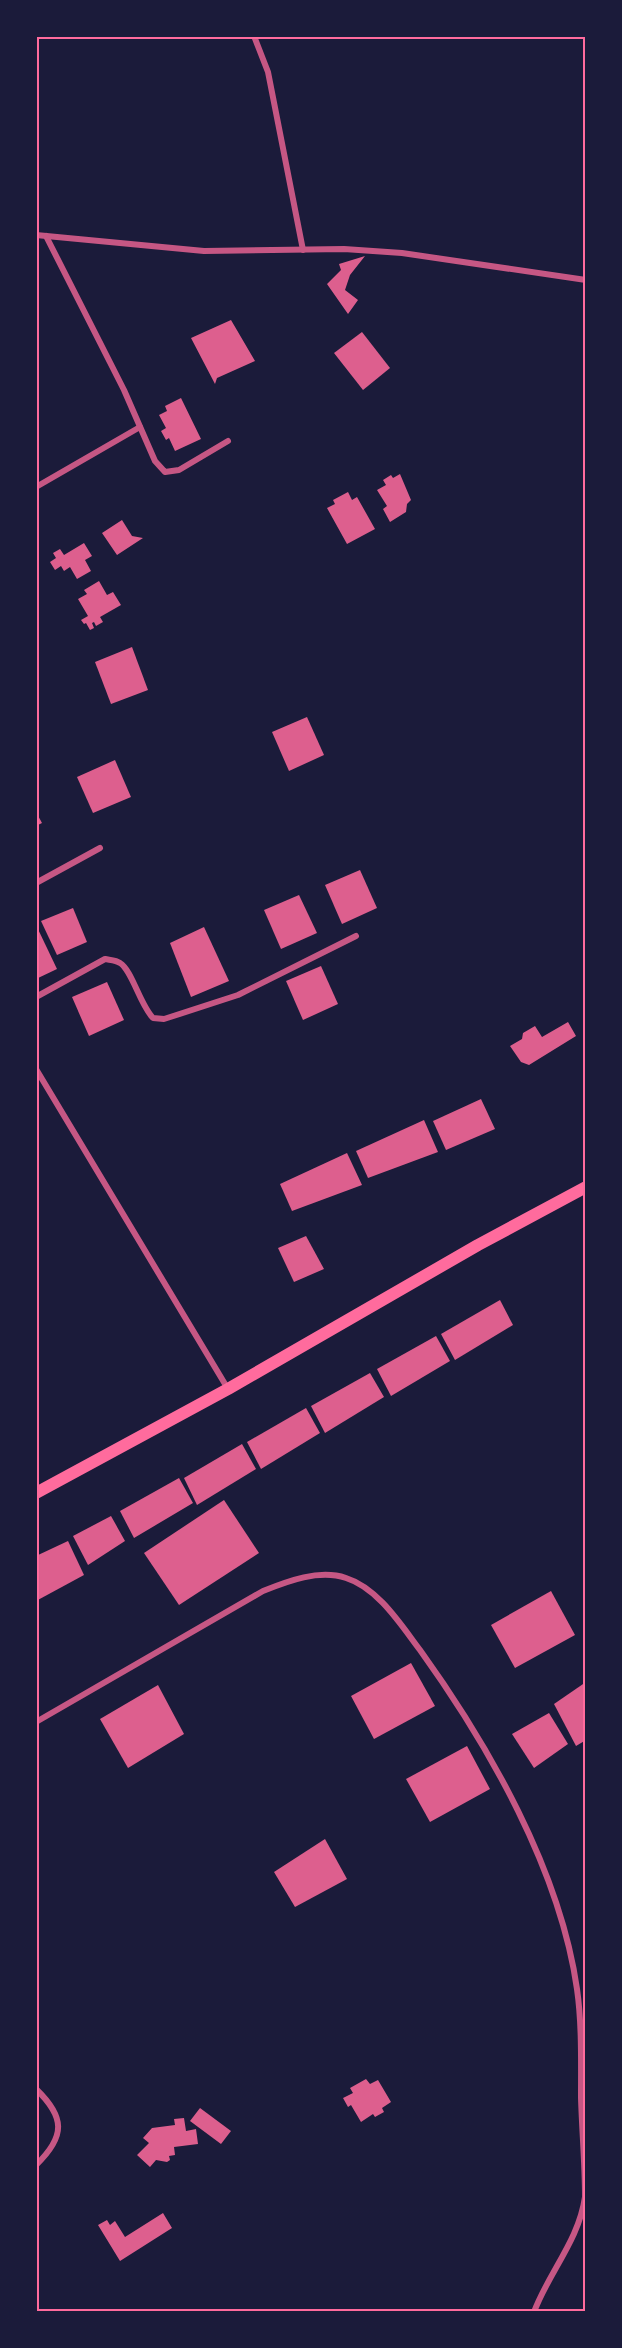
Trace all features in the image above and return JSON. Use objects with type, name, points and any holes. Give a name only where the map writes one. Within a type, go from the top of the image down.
[{"type":"highway","points":[[36,1493],[228,1389],[478,1245],[586,1187]]},
{"type":"street","points":[[254,36],[268,72],[303,250]]},
{"type":"street","points":[[36,235],[204,251],[344,249],[402,253],[586,280]]},
{"type":"street","points":[[46,236],[124,390],[154,461],[165,472],[179,470],[228,441]]},
{"type":"street","points":[[36,488],[140,428]]},
{"type":"street","points":[[36,883],[100,848]]},
{"type":"street","points":[[36,997],[105,959],[120,962],[127,971],[146,1011],[153,1018],[164,1019],[238,994],[356,936]]},
{"type":"street","points":[[36,1069],[228,1389]]},
{"type":"street","points":[[36,1722],[263,1591],[282,1584],[312,1576],[347,1578],[376,1596],[387,1609],[413,1641],[491,1759],[546,1878],[565,1937],[577,1989],[585,2197],[583,2215],[577,2231],[534,2312]]},
{"type":"street","points":[[36,2089],[54,2111],[59,2125],[58,2138],[36,2165]]},
{"type":"building","points":[[365,256],[350,275],[345,290],[358,300],[348,314],[327,284],[341,270],[339,264]]},
{"type":"building","points":[[231,320],[255,361],[217,378],[215,384],[191,338]]},
{"type":"building","points":[[362,332],[390,368],[363,390],[334,353]]},
{"type":"building","points":[[181,398],[201,439],[175,451],[169,438],[166,440],[161,431],[166,428],[159,415],[167,411],[165,406]]},
{"type":"building","points":[[400,474],[411,500],[407,504],[406,512],[390,522],[383,509],[387,506],[377,490],[386,485],[383,480],[391,475],[393,478]]},
{"type":"building","points":[[348,492],[352,500],[357,497],[375,529],[347,544],[327,508],[335,504],[333,500]]},
{"type":"building","points":[[122,520],[132,536],[143,538],[117,555],[102,533]]},
{"type":"building","points":[[84,543],[92,556],[85,560],[91,571],[77,579],[70,567],[64,571],[61,566],[55,570],[50,562],[56,558],[53,553],[60,549],[64,555]]},
{"type":"building","points":[[99,581],[107,595],[113,592],[121,605],[100,617],[103,622],[96,626],[94,622],[92,623],[94,628],[90,630],[81,620],[88,616],[78,599],[87,594],[84,590]]},
{"type":"building","points":[[132,647],[148,690],[111,704],[95,662]]},
{"type":"building","points":[[307,717],[324,755],[289,771],[272,732]]},
{"type":"building","points":[[115,760],[131,797],[93,813],[77,777]]},
{"type":"building","points":[[36,812],[42,823],[36,826]]},
{"type":"building","points":[[360,870],[377,908],[342,924],[325,885]]},
{"type":"building","points":[[299,895],[317,933],[281,949],[264,910]]},
{"type":"building","points":[[73,908],[87,942],[57,955],[41,921]]},
{"type":"building","points":[[36,925],[57,969],[36,979]]},
{"type":"building","points":[[204,927],[229,981],[191,997],[170,943]]},
{"type":"building","points":[[321,966],[338,1004],[303,1020],[286,981]]},
{"type":"building","points":[[107,982],[124,1020],[89,1036],[72,997]]},
{"type":"building","points":[[568,1022],[576,1036],[529,1065],[521,1062],[510,1046],[522,1039],[523,1033],[535,1026],[542,1037]]},
{"type":"building","points":[[481,1099],[495,1129],[446,1150],[433,1121]]},
{"type":"building","points":[[424,1120],[438,1152],[368,1178],[356,1151]]},
{"type":"building","points":[[347,1153],[362,1185],[292,1211],[280,1184]]},
{"type":"building","points":[[306,1236],[324,1269],[294,1282],[278,1248]]},
{"type":"building","points":[[500,1300],[513,1325],[455,1360],[441,1334]]},
{"type":"building","points":[[436,1336],[450,1361],[391,1396],[377,1369]]},
{"type":"building","points":[[370,1373],[384,1397],[325,1433],[311,1406]]},
{"type":"building","points":[[306,1408],[320,1433],[261,1469],[247,1442]]},
{"type":"building","points":[[242,1444],[256,1469],[197,1505],[184,1478]]},
{"type":"building","points":[[179,1478],[193,1503],[134,1538],[120,1511]]},
{"type":"building","points":[[224,1500],[259,1553],[179,1605],[144,1553]]},
{"type":"building","points":[[111,1516],[125,1541],[88,1565],[73,1536]]},
{"type":"building","points":[[68,1541],[84,1575],[36,1601],[36,1556]]},
{"type":"building","points":[[551,1591],[575,1635],[515,1668],[491,1625]]},
{"type":"building","points":[[411,1663],[435,1706],[374,1739],[351,1696]]},
{"type":"building","points":[[586,1682],[586,1740],[576,1746],[554,1704]]},
{"type":"building","points":[[158,1685],[184,1734],[128,1768],[100,1719]]},
{"type":"building","points":[[549,1713],[568,1744],[534,1768],[512,1734]]},
{"type":"building","points":[[467,1746],[490,1789],[430,1822],[406,1779]]},
{"type":"building","points":[[325,1839],[347,1879],[295,1907],[274,1872]]},
{"type":"building","points":[[366,2079],[370,2084],[378,2080],[391,2102],[382,2108],[384,2112],[375,2117],[373,2114],[361,2122],[351,2105],[348,2107],[343,2098],[353,2093],[350,2088]]},
{"type":"building","points":[[200,2108],[231,2131],[221,2144],[190,2121]]},
{"type":"building","points":[[184,2118],[186,2131],[196,2129],[198,2144],[174,2147],[175,2155],[169,2156],[170,2160],[167,2162],[156,2160],[150,2167],[137,2155],[149,2143],[143,2138],[152,2128],[175,2125],[174,2119]]},
{"type":"building","points":[[163,2213],[172,2228],[120,2261],[98,2225],[107,2220],[110,2225],[115,2221],[125,2237]]}]
